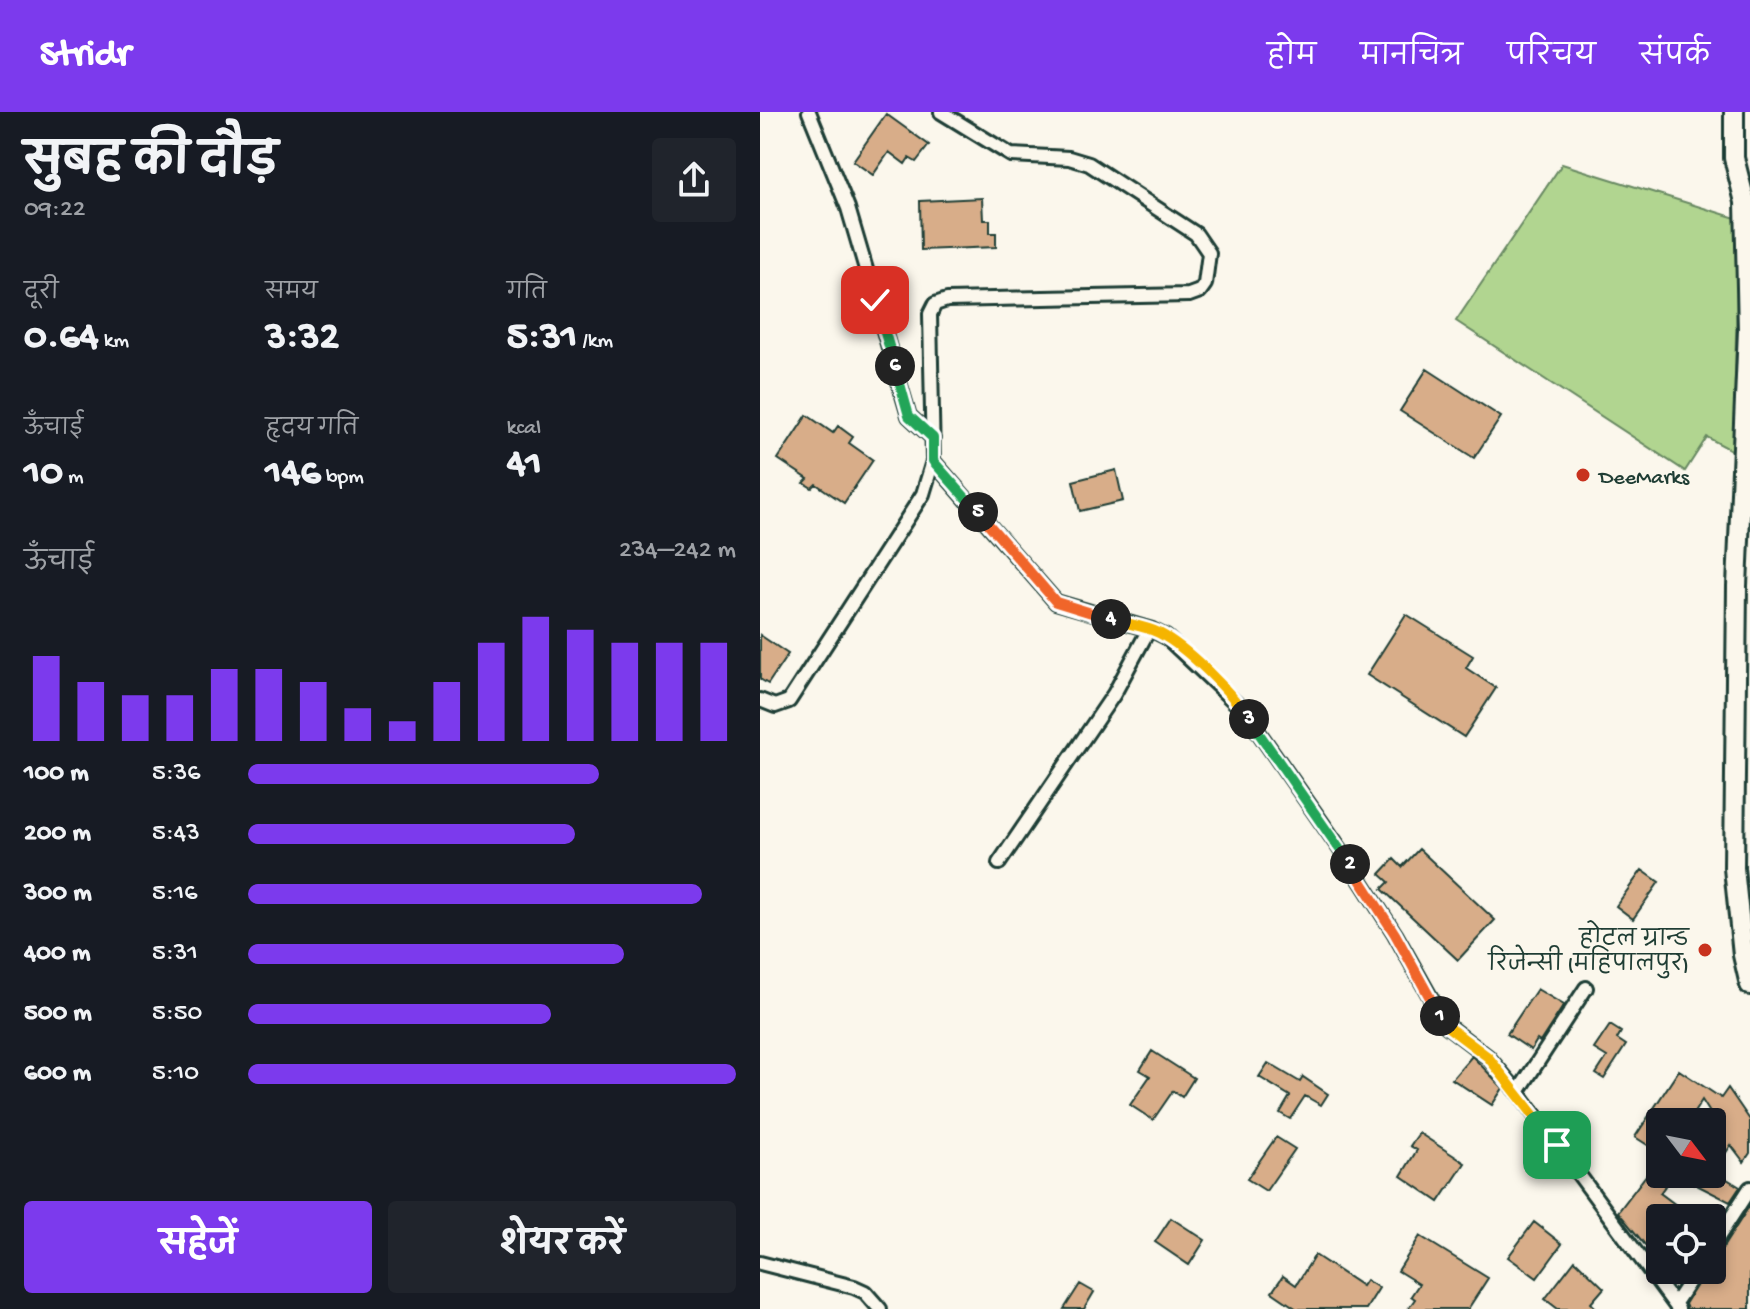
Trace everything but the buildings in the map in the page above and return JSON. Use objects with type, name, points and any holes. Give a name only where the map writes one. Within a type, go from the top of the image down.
[{"type":"main road","points":[[1734,112],[1734,158],[1745,202],[1748,330],[1737,586],[1734,868],[1743,955],[1750,985]]},
{"type":"street","points":[[809,112],[848,208],[909,416],[933,438]]},
{"type":"street","points":[[760,700],[775,706],[789,701],[923,494],[933,461],[930,314],[935,304],[947,300],[1189,295],[1200,291],[1205,284],[1209,253],[1196,234],[1089,164],[1069,158],[1011,155],[941,112]]},
{"type":"street","points":[[933,461],[1056,602],[1174,642],[1243,710],[1362,882],[1446,1025],[1488,1057],[1518,1092],[1677,1306],[1689,1284]]},
{"type":"street","points":[[999,863],[1114,694],[1148,631]]},
{"type":"street","points":[[1518,1092],[1586,988]]},
{"type":"street","points":[[1726,1225],[1750,1188]]},
{"type":"street","points":[[760,1263],[854,1287],[874,1300],[880,1309]]},
{"type":"green space","points":[[1562,164],[1739,219],[1733,451],[1707,437],[1685,471],[1456,321]]},
{"type":"place","name":"DeeMarks","points":[[1583,475]]},
{"type":"place","name":"होटल ग्रान्ड रिजेन्सी (महिपालपुर)","points":[[1705,950]]},
{"type":"route","points":[[875,300],[909,416],[933,438],[933,461],[1056,602],[1158,632],[1174,642],[1236,701],[1345,856],[1395,934],[1446,1025],[1488,1057],[1557,1145]]}]
